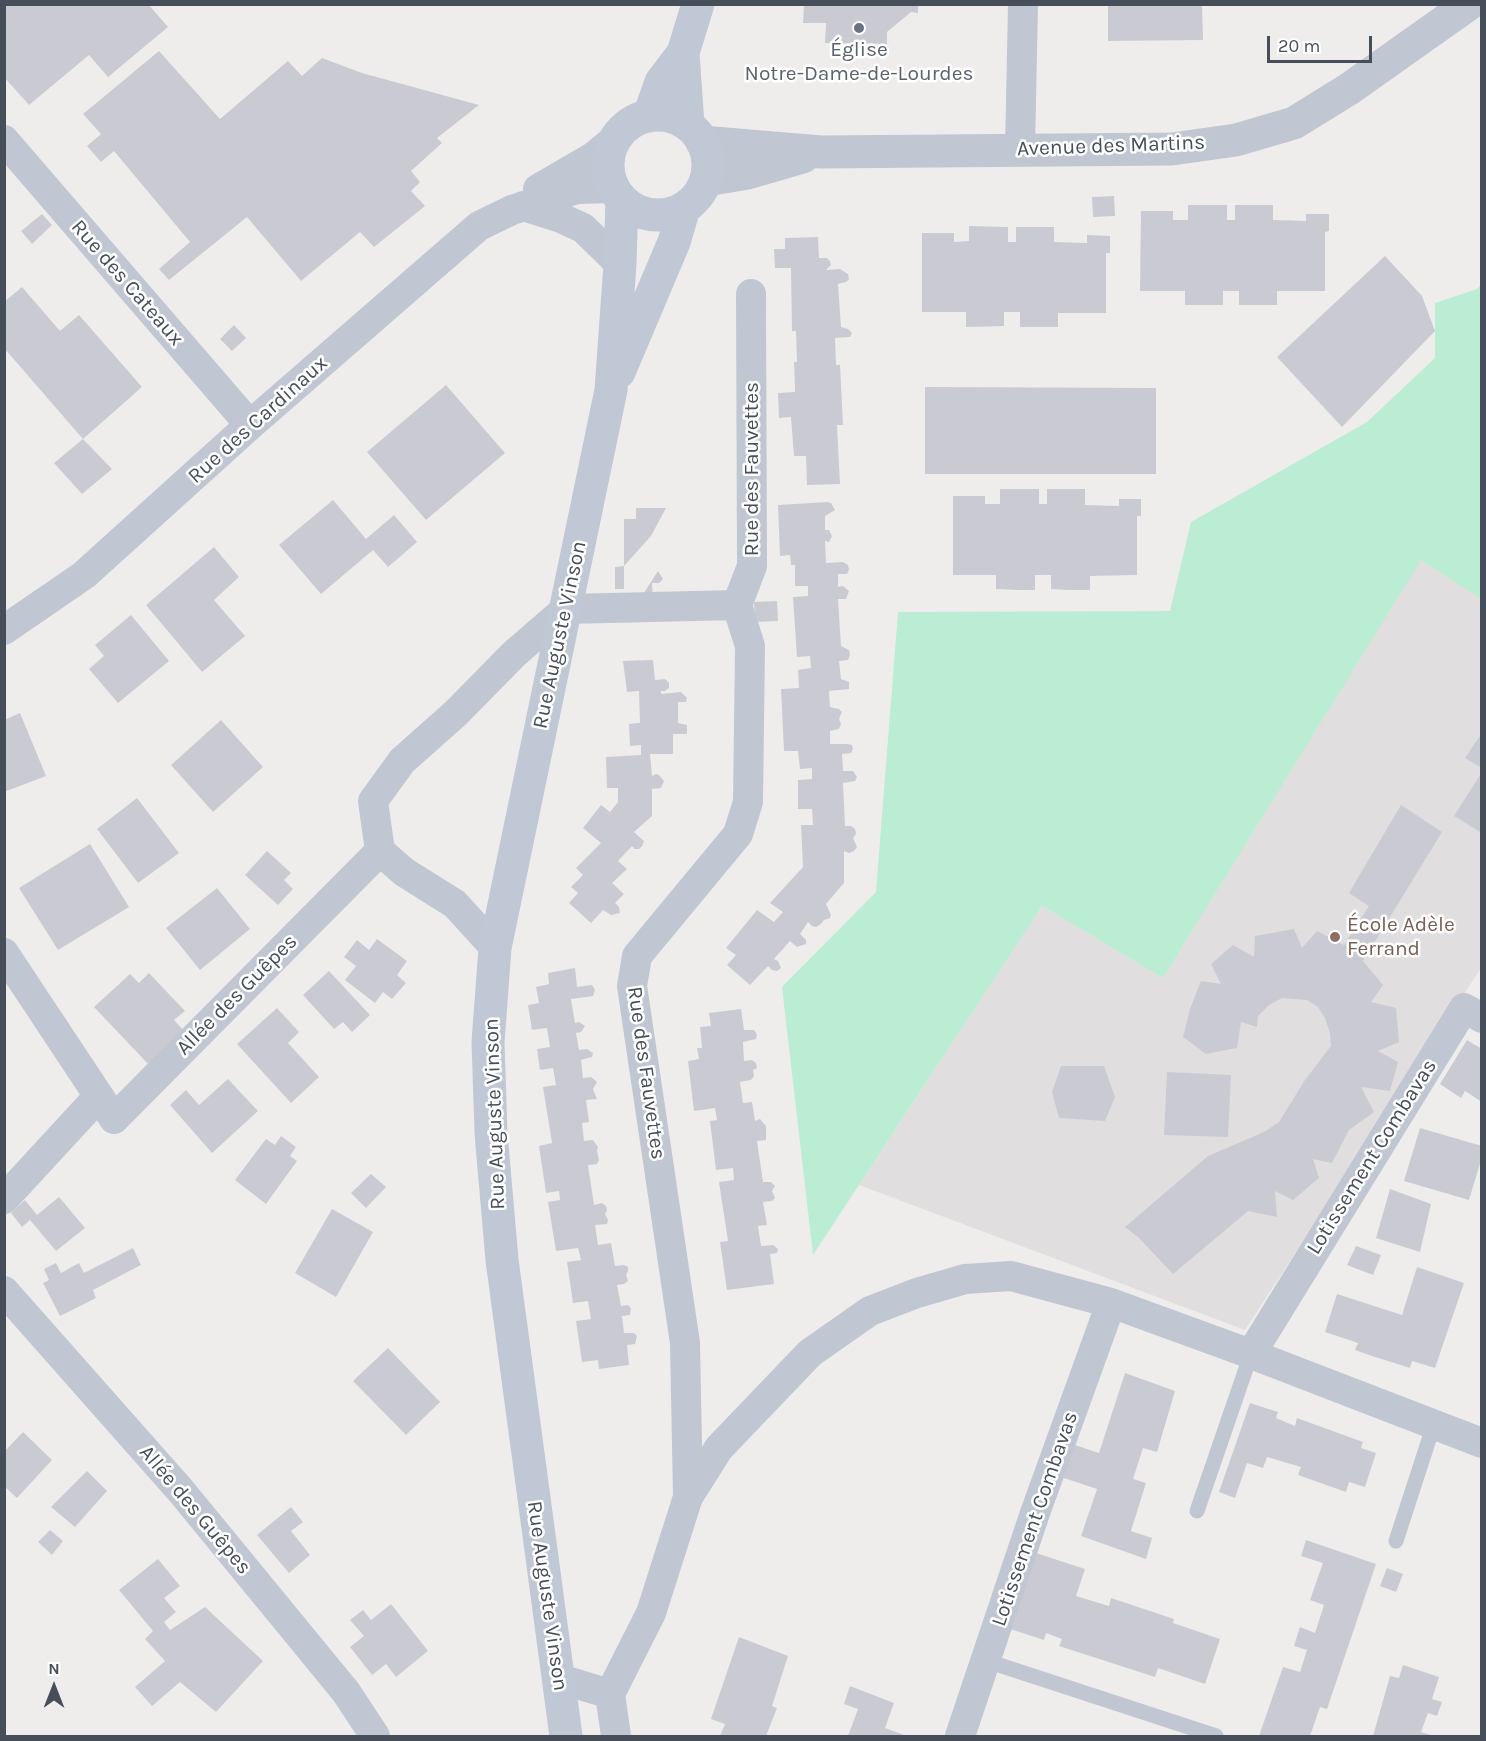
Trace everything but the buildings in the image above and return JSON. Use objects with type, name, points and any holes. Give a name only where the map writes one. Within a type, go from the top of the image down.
[{"type":"main road","points":[[648,116],[661,82],[683,53],[698,4]]},
{"type":"main road","points":[[618,194],[635,210],[651,214],[668,214],[684,208],[700,191],[706,180],[707,154],[695,133],[683,53]]},
{"type":"main road","points":[[611,390],[620,264],[618,194],[608,171],[609,154],[615,139],[624,128],[635,120],[648,116],[662,115],[676,118],[695,133]]},
{"type":"main road","points":[[611,390],[674,242],[684,208]]},
{"type":"main road","name":"Rue Auguste Vinson","points":[[566,1737],[502,1260],[494,1164],[488,1042],[495,948],[611,390]]},
{"type":"street","name":"Avenue des Martins","points":[[695,133],[745,144],[821,152],[1172,148],[1236,140],[1294,123],[1349,89],[1469,4]]},
{"type":"street","points":[[1020,150],[1022,5]]},
{"type":"street","name":"Rue des Cardinaux","points":[[518,208],[556,177],[593,157],[615,139]]},
{"type":"street","name":"Rue des Cateaux","points":[[4,141],[250,425]]},
{"type":"street","name":"Avenue des Martins","points":[[706,180],[748,173],[821,152]]},
{"type":"street","name":"Rue des Cardinaux","points":[[4,630],[84,575],[250,425],[479,226],[518,208],[577,189],[618,194]]},
{"type":"street","points":[[518,208],[561,219],[583,228],[620,264]]},
{"type":"street","name":"Rue des Fauvettes","points":[[688,1497],[685,1343],[632,986],[637,956],[738,834],[748,802],[750,646],[737,605],[752,566],[751,294]]},
{"type":"street","points":[[495,948],[455,904],[405,872],[380,851],[373,801],[402,761],[456,713],[514,654],[566,609],[737,605]]},
{"type":"street","name":"Allée des Guêpes","points":[[4,952],[114,1119],[380,851]]},
{"type":"street","name":"Lotissement Combavas","points":[[1251,1354],[1464,1008],[1482,1018]]},
{"type":"street","points":[[4,1199],[99,1096]]},
{"type":"street","points":[[616,1737],[610,1694],[651,1613],[688,1497],[719,1448],[810,1353],[870,1311],[917,1293],[965,1278],[1011,1276],[1111,1303],[1482,1443]]},
{"type":"street","name":"Allée des Guêpes","points":[[4,1291],[188,1500],[346,1692],[375,1737]]},
{"type":"street","name":"Lotissement Combavas","points":[[960,1737],[1035,1513],[1111,1303]]},
{"type":"street","points":[[557,1678],[610,1694]]},
{"type":"lane","points":[[1197,1511],[1251,1354]]},
{"type":"lane","points":[[1396,1541],[1434,1424]]},
{"type":"lane","points":[[987,1661],[1216,1737]]},
{"type":"shaded area","name":"École Adèle Ferrand","points":[[1421,559],[1481,599],[1481,968],[1245,1330],[859,1185],[1042,906],[1163,978]]},
{"type":"green space","points":[[1481,284],[1481,599],[1421,560],[1163,978],[1042,906],[813,1255],[782,987],[876,892],[898,612],[1170,611],[1191,522],[1367,422],[1435,358],[1435,303],[1477,289]]},
{"type":"place","name":"Église Notre-Dame-de-Lourdes","points":[[859,28]]},
{"type":"place","name":"École Adèle Ferrand","points":[[1335,937]]}]
